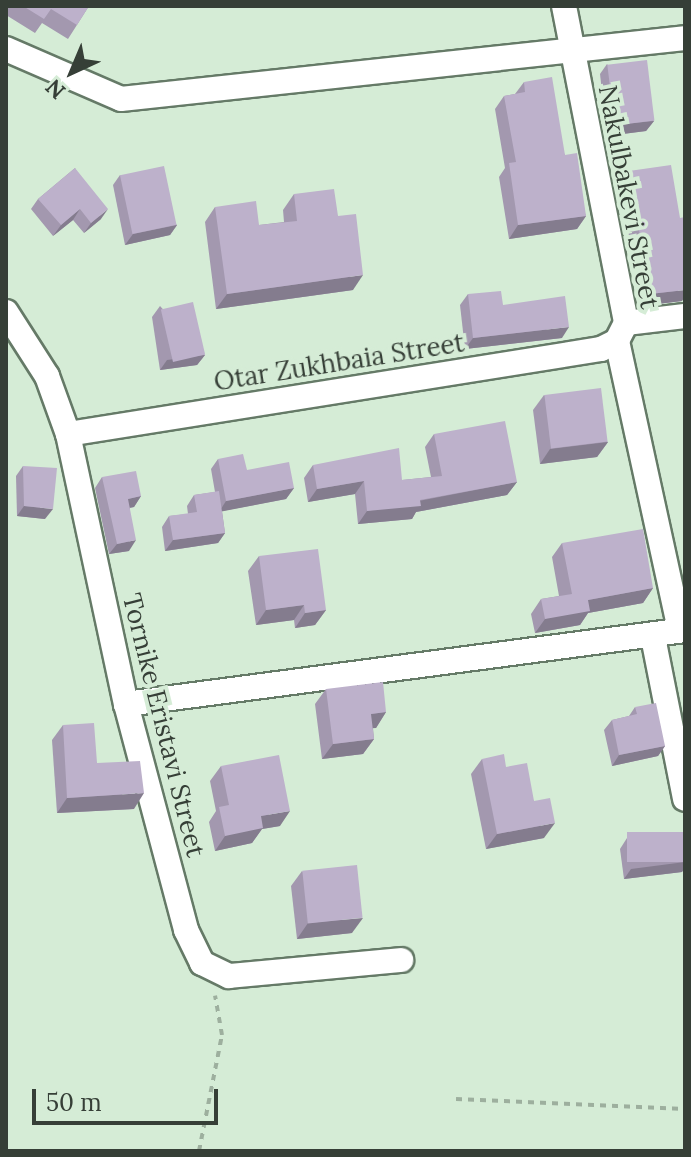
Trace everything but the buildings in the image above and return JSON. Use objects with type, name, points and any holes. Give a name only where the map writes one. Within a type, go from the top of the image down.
[{"type":"street","name":"Nakulbakevi Street","points":[[564,6],[621,332],[683,630]]},
{"type":"street","points":[[6,49],[121,99],[685,38]]},
{"type":"street","name":"Tornike Eristavi Street","points":[[6,312],[47,376],[68,434],[126,704],[186,930],[202,963]]},
{"type":"street","name":"Otar Zukhbaia Street","points":[[68,434],[601,349],[621,332],[685,316]]},
{"type":"street","points":[[126,704],[653,637],[683,630]]},
{"type":"street","points":[[653,637],[685,799]]},
{"type":"street","points":[[202,963],[229,976],[401,960]]},
{"type":"path","points":[[199,1151],[222,1035],[214,989],[202,963]]},
{"type":"path","points":[[456,1099],[685,1109]]}]
